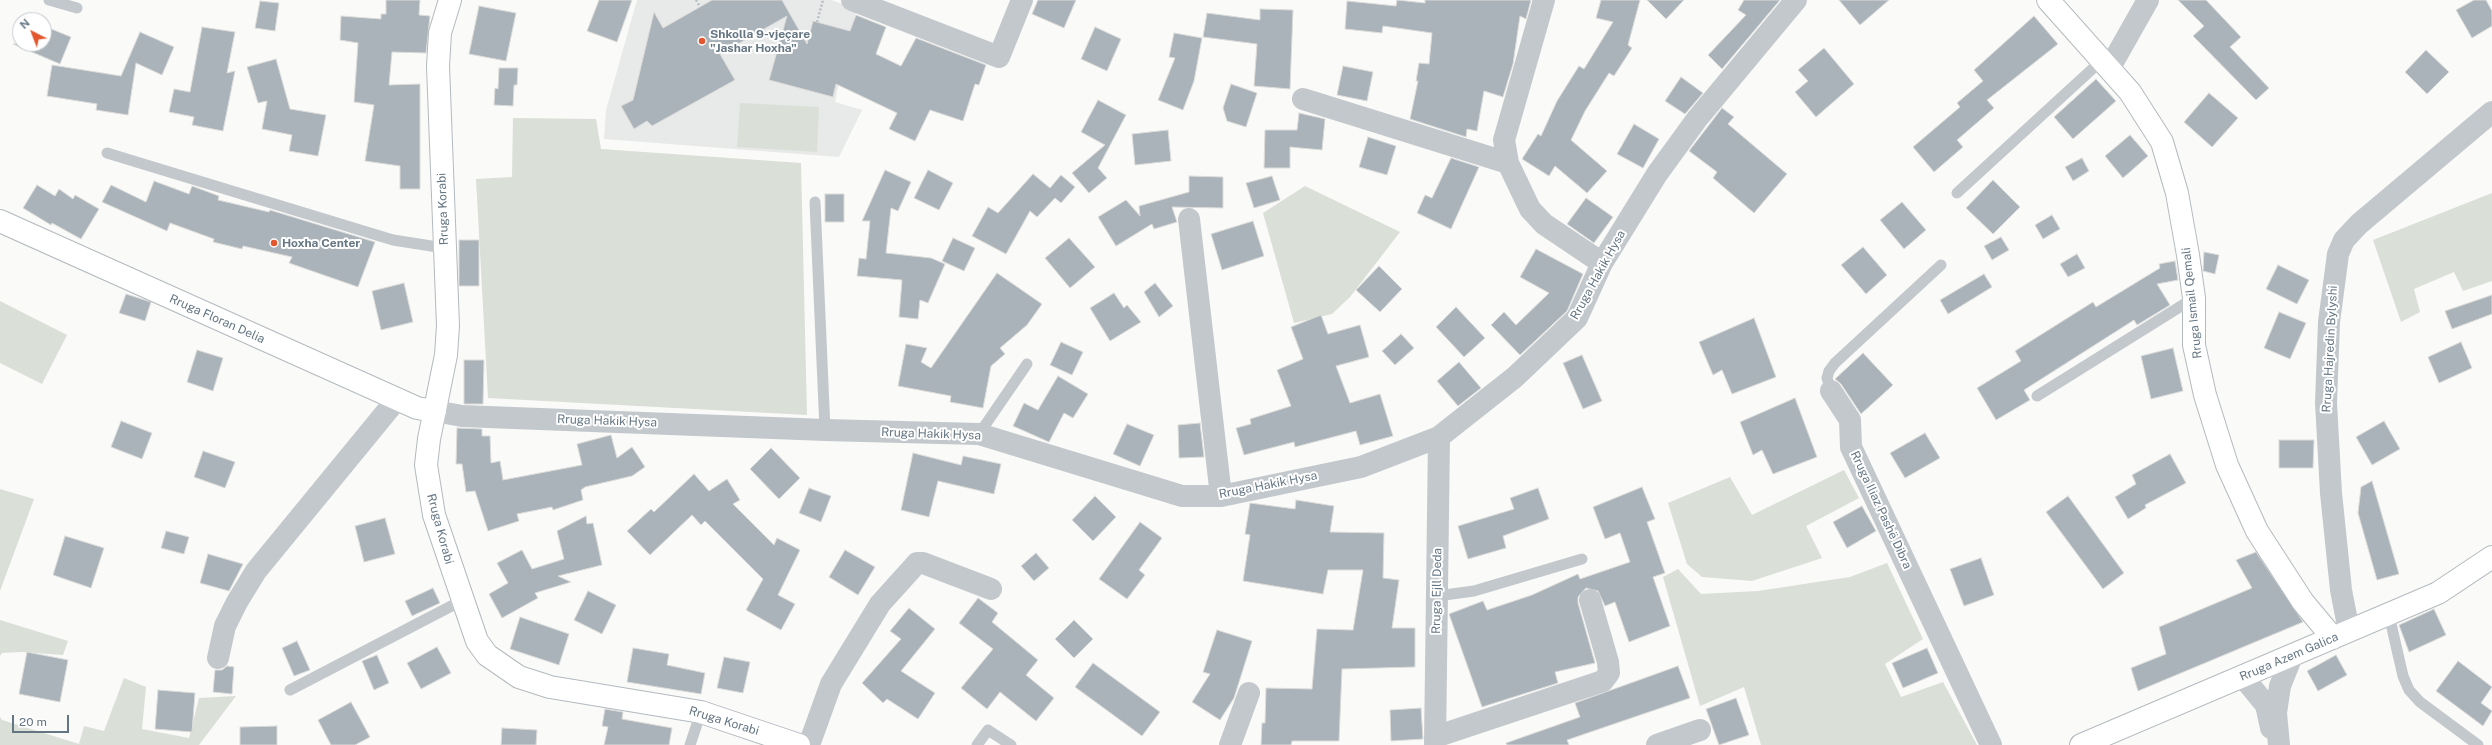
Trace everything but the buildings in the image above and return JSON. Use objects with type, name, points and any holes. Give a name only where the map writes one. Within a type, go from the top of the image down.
[{"type":"street","name":"Rruga Korabi","points":[[450,0],[440,33],[438,66],[448,326],[446,355],[426,465],[434,515],[462,601],[477,641],[487,655],[519,677],[550,687],[701,712],[799,745]]},
{"type":"street","points":[[852,0],[999,57],[1022,0]]},
{"type":"street","points":[[1544,0],[1504,140],[1508,162],[1514,179],[1535,214],[1544,224],[1602,263]]},
{"type":"street","name":"Rruga Hakik Hysa","points":[[435,411],[462,416],[825,430],[980,434],[1182,496],[1221,496],[1361,467],[1439,437],[1515,377],[1577,318],[1602,263],[1657,174],[1697,119],[1796,0]]},
{"type":"street","name":"Rruga Ismail Qemali","points":[[2048,0],[2130,92],[2162,142],[2177,193],[2194,298],[2196,352],[2204,395],[2227,465],[2257,531],[2302,602],[2341,634]]},
{"type":"street","points":[[2105,65],[2148,0]]},
{"type":"street","points":[[1303,99],[1508,162]]},
{"type":"street","name":"Rruga Hajredin Bylyshi","points":[[2341,634],[2340,582],[2331,493],[2326,403],[2329,322],[2338,254],[2344,240],[2359,224],[2492,112]]},
{"type":"street","points":[[1189,219],[1221,496]]},
{"type":"street","name":"Rruga Floran Delia","points":[[0,221],[397,400],[417,408],[435,411]]},
{"type":"street","name":"Rruga Iliaz Pashë Dibra","points":[[1831,391],[1850,420],[1851,447],[1991,745]]},
{"type":"street","points":[[218,658],[225,626],[237,602],[256,571],[397,400]]},
{"type":"street","name":"Rruga Ejll Deda","points":[[1435,741],[1439,437]]},
{"type":"street","name":"Rruga Azem Galica","points":[[2081,745],[2438,593],[2492,557]]},
{"type":"street","points":[[809,745],[831,684],[880,604],[917,563],[923,563],[992,589]]},
{"type":"street","points":[[1435,741],[1603,682],[1609,673],[1608,662],[1590,600]]},
{"type":"street","points":[[2275,742],[2276,713],[2280,686],[2292,656]]},
{"type":"street","points":[[2238,679],[2256,707],[2275,742]]},
{"type":"street","points":[[1230,745],[1249,693]]},
{"type":"street","points":[[1657,745],[1700,730]]},
{"type":"lane","points":[[49,0],[77,8]]},
{"type":"lane","points":[[1957,193],[2105,65]]},
{"type":"lane","points":[[107,153],[393,240],[444,248]]},
{"type":"lane","points":[[815,202],[825,430]]},
{"type":"lane","name":"Rruga Iliaz Pashë Dibra","points":[[1831,391],[1827,378],[1828,371],[1941,265]]},
{"type":"lane","points":[[2037,396],[2194,298]]},
{"type":"lane","points":[[980,434],[1027,364]]},
{"type":"lane","points":[[1437,596],[1474,591],[1582,559]]},
{"type":"lane","points":[[290,690],[462,601]]},
{"type":"lane","points":[[2389,615],[2403,676],[2409,690],[2420,702],[2478,745]]},
{"type":"lane","points":[[690,745],[701,712]]},
{"type":"lane","points":[[977,745],[988,730],[1011,745]]},
{"type":"path","points":[[696,0],[700,7]]},
{"type":"path","points":[[818,22],[823,0]]},
{"type":"shaded area","name":"Shkolla 9-vjeçare \"Jashar Hoxha\"","points":[[637,0],[831,0],[857,9],[844,57],[835,102],[862,110],[839,157],[604,139],[606,110]]},
{"type":"shaded area","points":[[740,103],[819,107],[817,152],[737,147]]},
{"type":"shaded area","points":[[513,118],[596,119],[601,149],[801,163],[807,415],[488,398],[476,179],[512,177]]},
{"type":"shaded area","points":[[1305,186],[1400,232],[1350,297],[1332,314],[1294,323],[1263,213]]},
{"type":"shaded area","points":[[2492,193],[2492,281],[2463,291],[2454,272],[2414,289],[2420,312],[2401,322],[2373,240]]},
{"type":"shaded area","points":[[0,301],[67,335],[42,384],[0,363]]},
{"type":"shaded area","points":[[1844,470],[1859,498],[1806,526],[1822,558],[1752,581],[1702,577],[1687,564],[1668,503],[1730,477],[1752,515]]},
{"type":"shaded area","points":[[0,489],[34,499],[0,591]]},
{"type":"shaded area","points":[[1887,563],[1923,639],[1885,664],[1901,697],[1943,682],[1977,745],[1761,745],[1744,687],[1700,706],[1663,577],[1678,569],[1701,594],[1758,591],[1850,577]]},
{"type":"shaded area","points":[[0,620],[68,641],[63,655],[22,652],[2,653],[0,656]]},
{"type":"shaded area","points":[[124,678],[146,687],[142,729],[189,738],[199,698],[236,696],[199,745],[0,745],[0,717],[2,720],[79,744],[84,726],[104,731]]},
{"type":"place","name":"Shkolla 9-vjeçare \"Jashar Hoxha\"","points":[[702,41]]},
{"type":"place","name":"Hoxha Center","points":[[274,243]]}]
